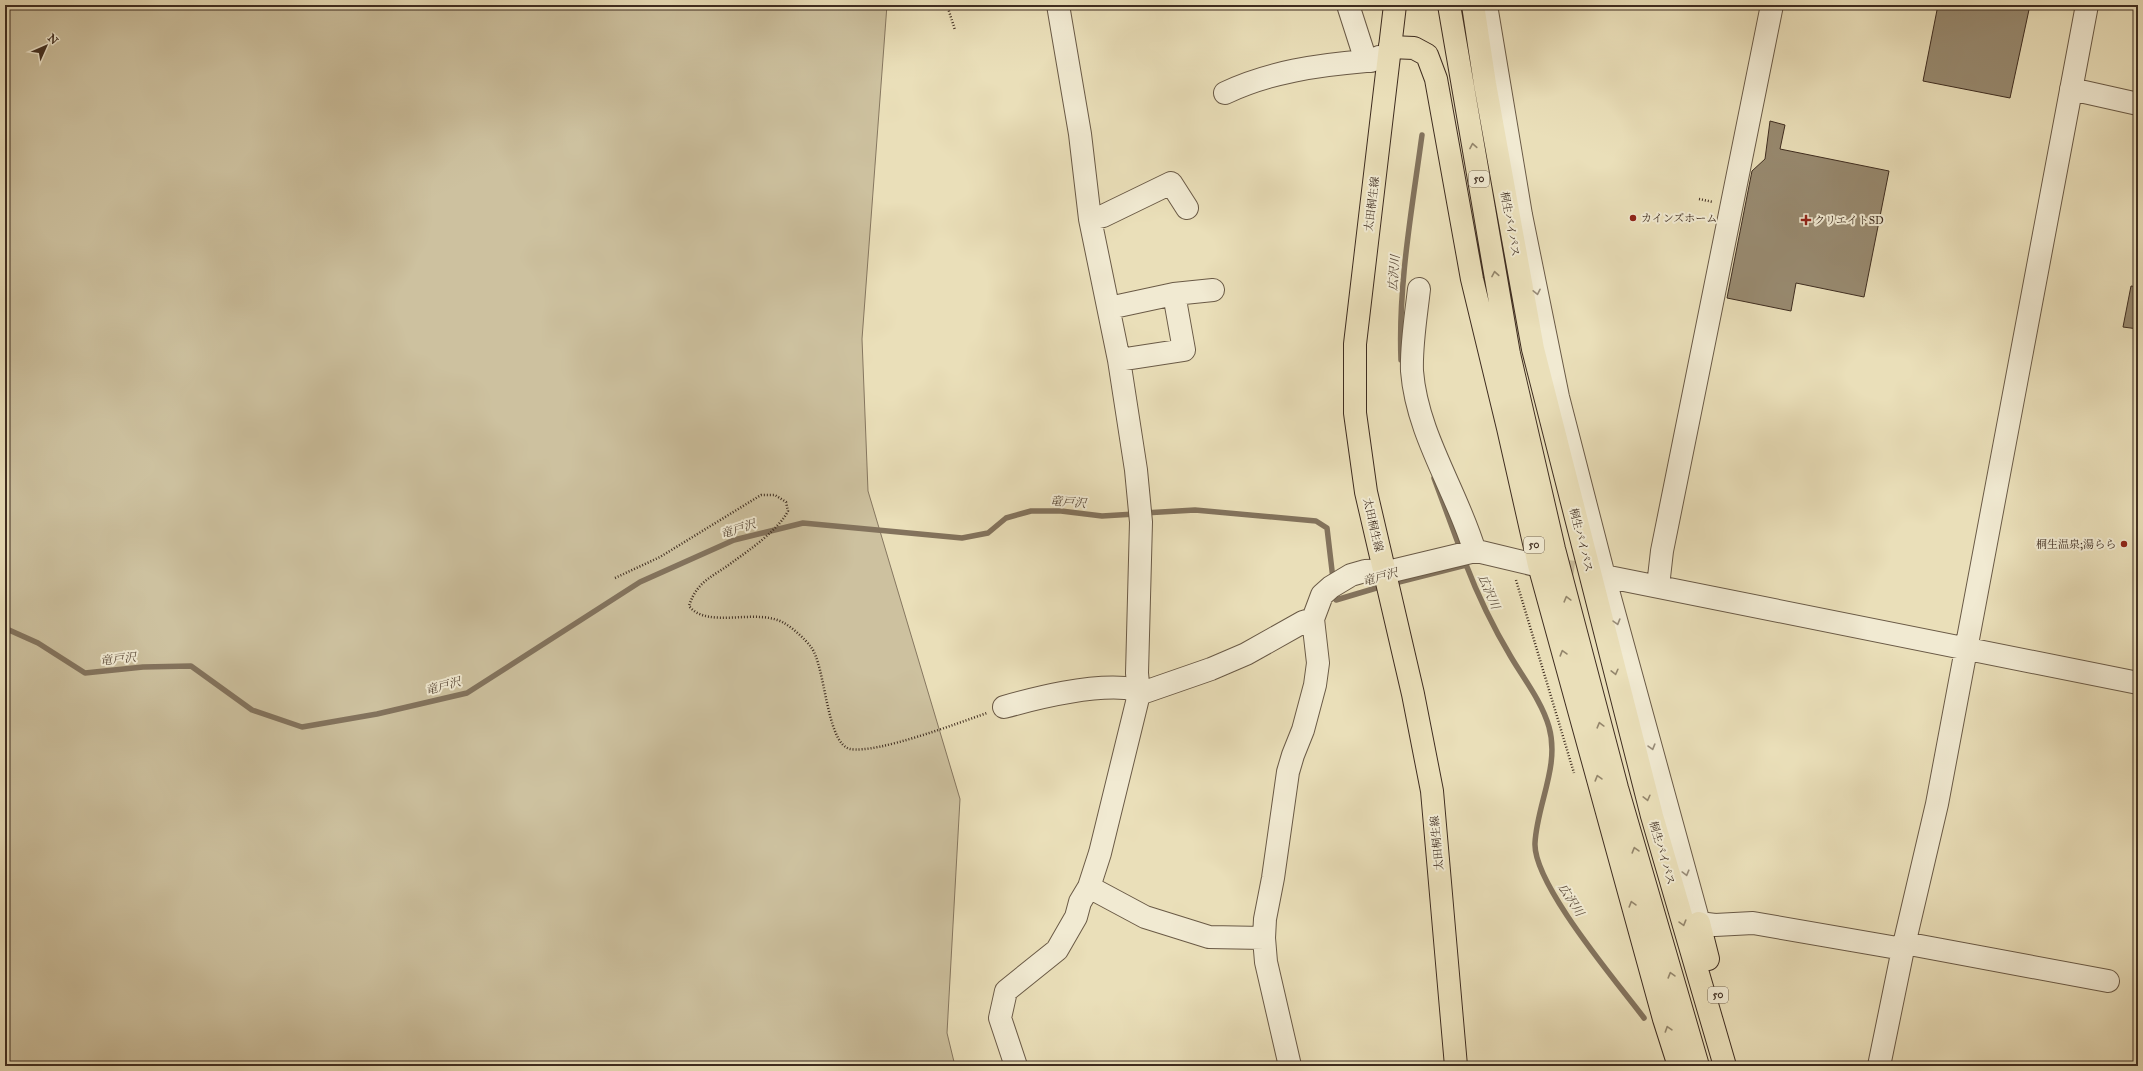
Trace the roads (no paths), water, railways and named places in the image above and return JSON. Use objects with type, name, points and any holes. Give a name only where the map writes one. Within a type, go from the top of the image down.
[{"type":"main road","name":"太田桐生線","points":[[1395,5],[1355,344],[1354,394],[1357,430],[1366,492],[1415,702],[1432,791],[1456,1066]]},
{"type":"main road","name":"50","points":[[1449,5],[1509,354],[1554,549],[1615,780],[1698,1066]]},
{"type":"main road","name":"桐生バイパス","points":[[1473,5],[1485,84],[1532,349],[1652,816],[1725,1066]]},
{"type":"main road","name":"50","points":[[1390,47],[1414,48],[1427,55],[1436,79],[1472,279],[1508,428],[1664,1019],[1679,1066]]},
{"type":"main road","name":"50","points":[[1699,923],[1738,1066]]},
{"type":"street","points":[[1016,1066],[1000,1018],[1006,991],[1056,950],[1076,917],[1080,902],[1089,887],[1139,694],[1137,673],[1141,522],[1136,470],[1119,360],[1090,219],[1080,134],[1058,5]]},
{"type":"street","points":[[1348,5],[1366,61]]},
{"type":"street","points":[[1486,5],[1524,230],[1558,397],[1604,576],[1699,923],[1715,925],[1753,923],[1904,946],[2108,981]]},
{"type":"street","points":[[1658,586],[1662,551],[1772,5]]},
{"type":"street","points":[[1879,1066],[1904,946],[1937,804],[2087,5]]},
{"type":"street","points":[[1225,92],[1246,83],[1284,72],[1371,61],[1384,54],[1390,47]]},
{"type":"street","points":[[2071,89],[2138,104]]},
{"type":"street","points":[[1090,219],[1103,216],[1171,183],[1187,208]]},
{"type":"street","points":[[1419,289],[1412,370],[1417,400],[1468,553]]},
{"type":"street","points":[[1109,308],[1174,294],[1213,290]]},
{"type":"street","points":[[1119,360],[1184,350],[1174,294]]},
{"type":"street","points":[[1290,1066],[1266,962],[1264,938],[1265,919],[1273,878],[1288,772],[1303,730],[1316,685],[1318,663],[1313,619],[1322,595],[1331,587],[1352,575],[1384,570],[1396,570],[1468,553],[1545,567]]},
{"type":"street","points":[[1604,576],[1967,647],[2138,683]]},
{"type":"street","points":[[1004,707],[1042,696],[1092,690],[1127,688],[1139,694],[1211,669],[1246,654],[1303,622],[1313,619]]},
{"type":"street","points":[[1089,887],[1145,917],[1209,937],[1264,938]]},
{"type":"waterway","name":"広沢川","points":[[1401,360],[1404,275],[1422,135]]},
{"type":"waterway","name":"広沢川","points":[[1434,478],[1461,551]]},
{"type":"waterway","name":"竜戸沢","points":[[1144,513],[1195,510],[1316,521],[1327,528],[1333,579]]},
{"type":"waterway","name":"竜戸沢","points":[[9,630],[38,643],[85,673],[143,667],[191,666],[252,710],[302,727],[377,714],[467,693],[640,582],[734,540],[803,523],[962,538],[988,533],[1006,518],[1031,511],[1061,511],[1102,516],[1135,514]]},
{"type":"waterway","name":"広沢川","points":[[1465,562],[1492,623],[1542,709],[1549,727],[1552,742],[1552,756],[1537,828],[1535,843],[1538,861],[1547,883],[1561,907],[1597,958],[1644,1018]]},
{"type":"waterway","name":"竜戸沢","points":[[1391,584],[1466,565]]},
{"type":"waterway","name":"竜戸沢","points":[[1335,592],[1336,600],[1383,586]]},
{"type":"tunnel","points":[[1552,569],[1604,576]]},
{"type":"place","name":"カインズホーム","points":[[1633,218]]},
{"type":"place","name":"クリエイトSD","points":[[1806,220]]},
{"type":"place","name":"桐生温泉;湯らら","points":[[2124,544]]}]
